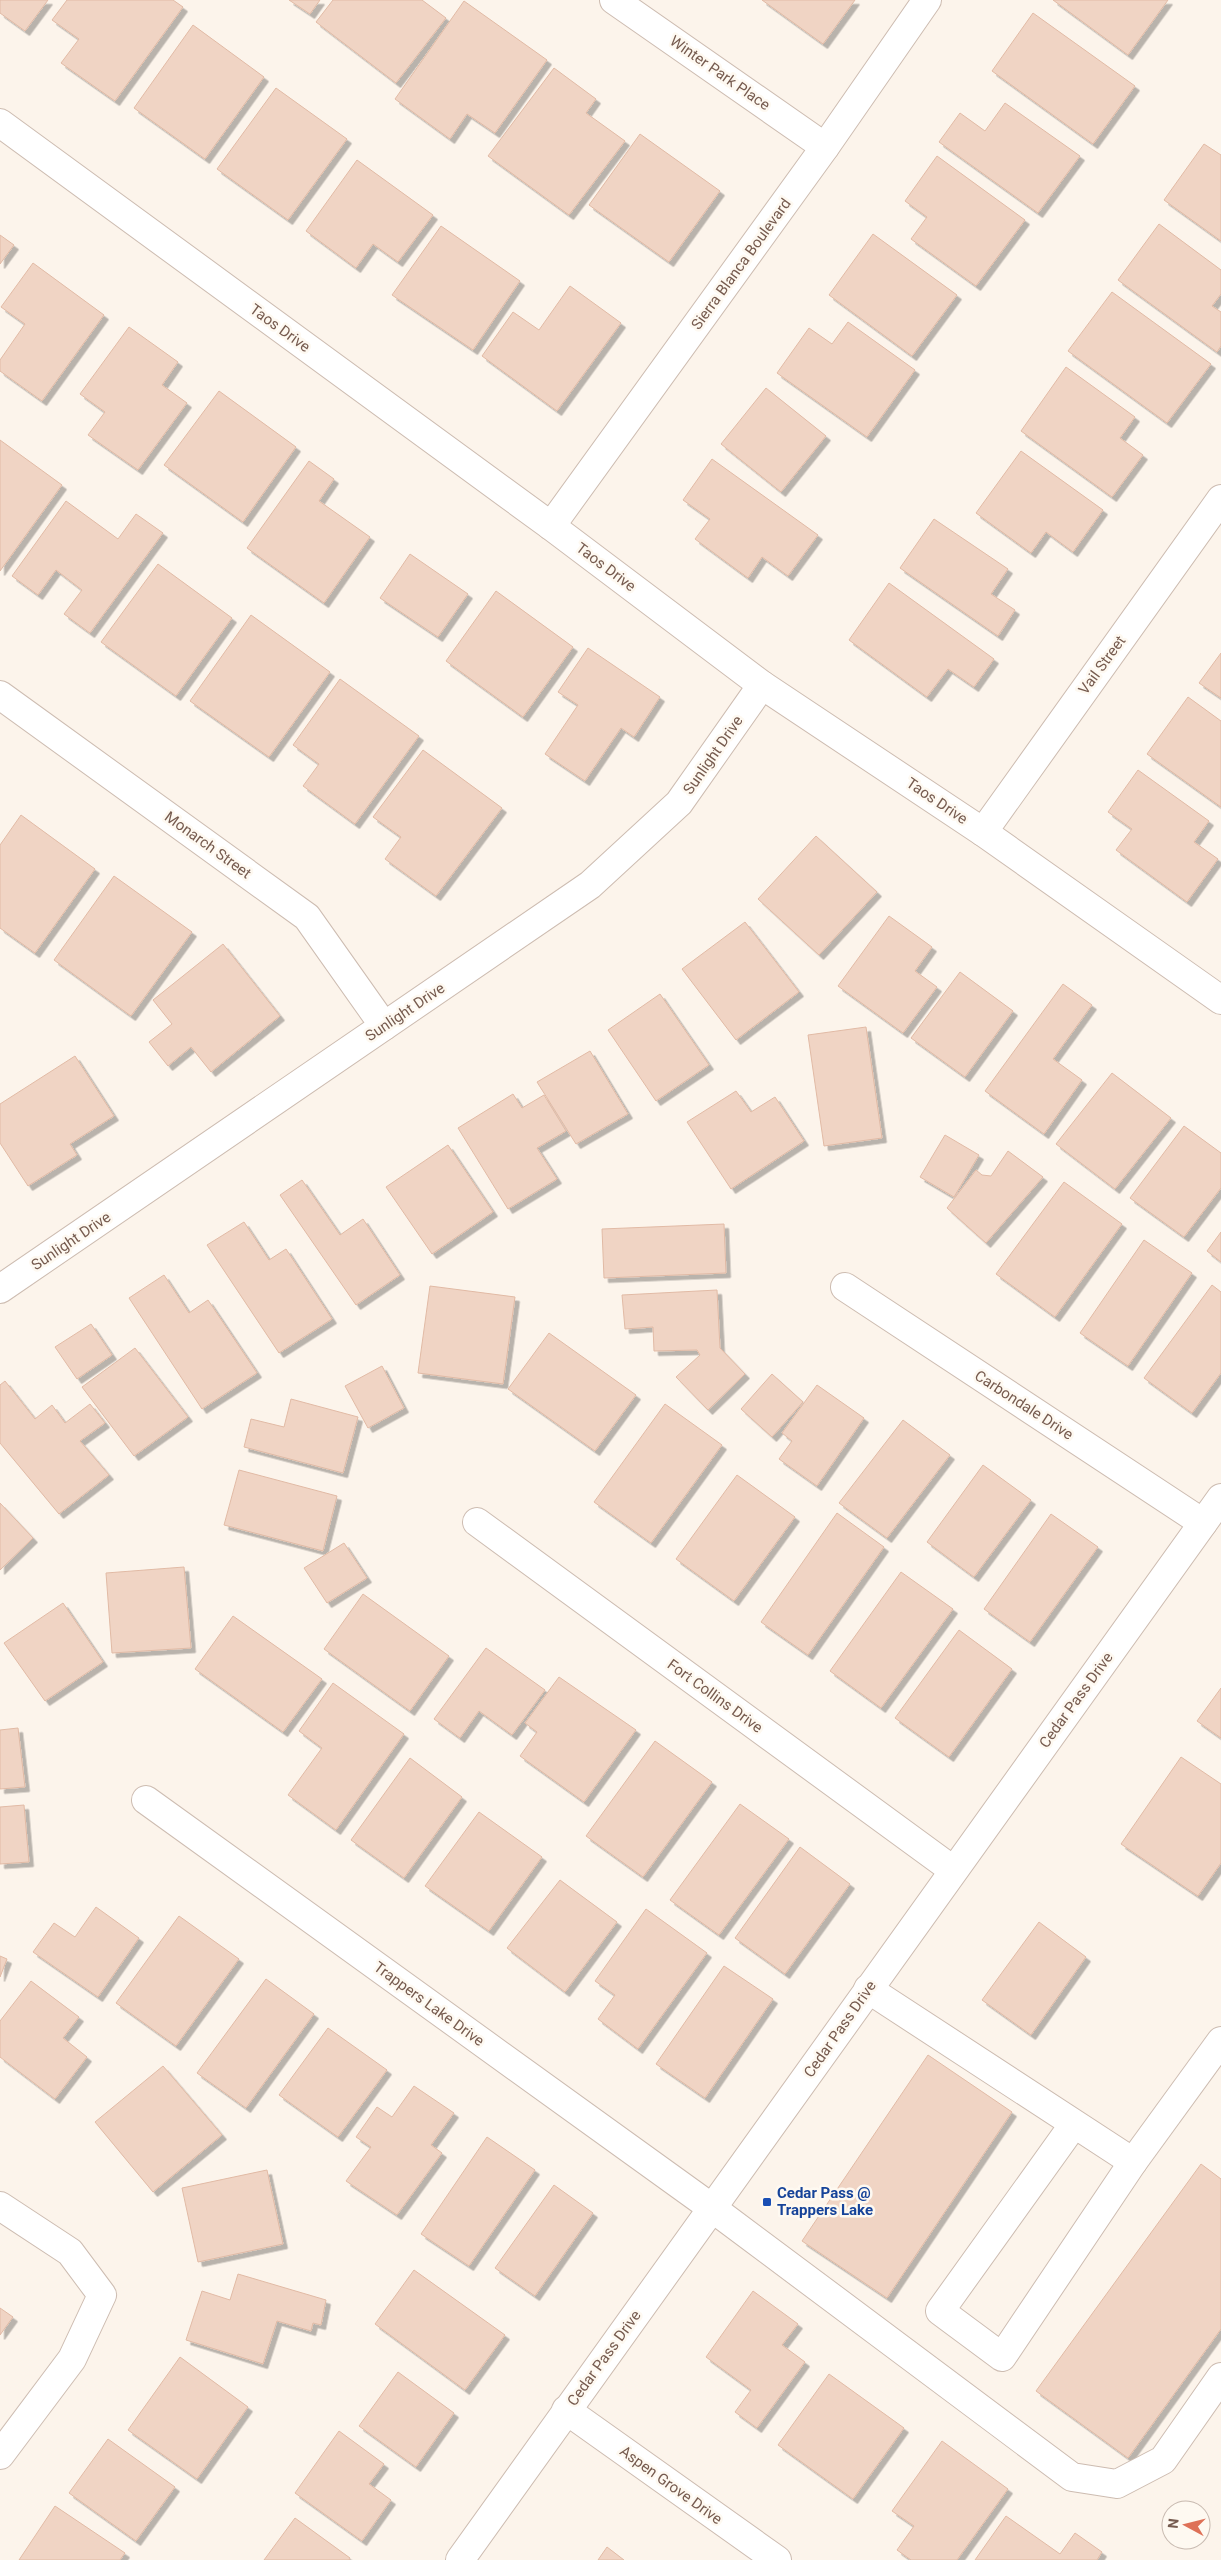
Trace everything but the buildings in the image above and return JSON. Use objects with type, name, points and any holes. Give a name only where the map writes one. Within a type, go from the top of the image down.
[{"type":"street","name":"Winter Park Place","points":[[614,0],[825,147]]},
{"type":"street","name":"Sierra Blanca Boulevard","points":[[551,526],[825,147],[927,0]]},
{"type":"street","name":"Taos Drive","points":[[0,123],[551,526],[762,685],[983,832],[1221,1000]]},
{"type":"street","name":"Vail Street","points":[[983,832],[1221,499]]},
{"type":"street","name":"Sunlight Drive","points":[[0,1289],[590,885],[679,803],[762,685]]},
{"type":"street","name":"Monarch Street","points":[[0,695],[307,917],[384,1026]]},
{"type":"street","name":"Carbondale Drive","points":[[845,1287],[1203,1523]]},
{"type":"street","name":"Cedar Pass Drive","points":[[460,2560],[1221,1498]]},
{"type":"street","name":"Fort Collins Drive","points":[[477,1522],[953,1870]]},
{"type":"street","name":"Trappers Lake Drive","points":[[146,1800],[712,2208],[1072,2477],[1117,2484],[1163,2460],[1221,2377]]},
{"type":"street","points":[[868,1989],[1133,2162]]},
{"type":"street","points":[[1074,2124],[940,2312],[1002,2357],[1133,2162],[1221,2041]]},
{"type":"street","points":[[0,2206],[70,2252],[102,2294],[72,2359],[0,2454]]},
{"type":"street","name":"Aspen Grove Drive","points":[[566,2410],[776,2560]]},
{"type":"place","name":"Cedar Pass @ Trappers Lake","points":[[767,2202]]}]
